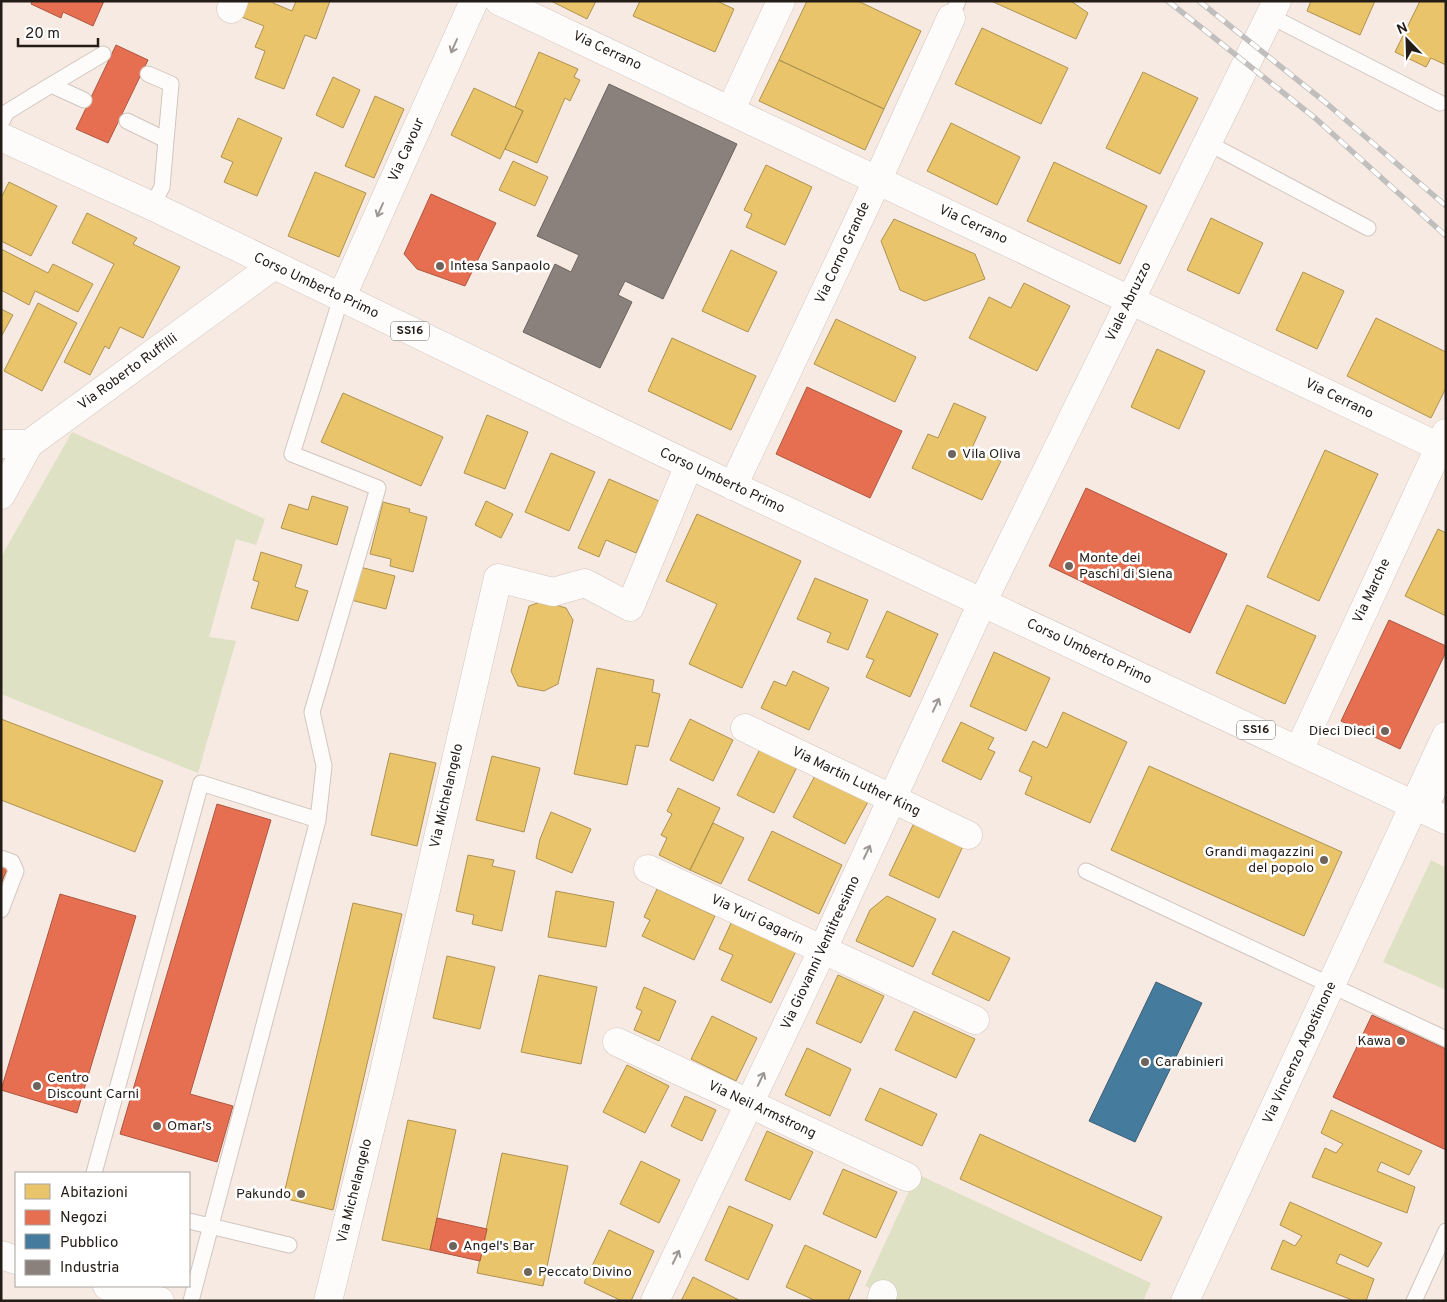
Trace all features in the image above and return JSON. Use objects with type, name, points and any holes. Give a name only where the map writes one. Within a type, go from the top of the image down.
[{"type":"street","name":"Via Cavour","points":[[341,298],[474,1]]},
{"type":"street","name":"Via Cerrano","points":[[499,1],[1130,299],[1443,443]]},
{"type":"street","points":[[731,109],[781,1]]},
{"type":"street","name":"Viale Abruzzo","points":[[982,603],[1274,9]]},
{"type":"street","name":"Via Corno Grande","points":[[733,486],[878,179],[954,10]]},
{"type":"street","name":"Corso Umberto Primo","points":[[1,137],[152,206],[688,465],[1429,812]]},
{"type":"street","name":"Via Roberto Ruffilli","points":[[1,495],[29,444],[273,266]]},
{"type":"street","name":"Via Marche","points":[[1299,750],[1443,443]]},
{"type":"street","points":[[1,444],[29,444]]},
{"type":"street","name":"Via Michelangelo","points":[[328,1301],[381,1085],[498,578],[553,592],[585,583],[630,607],[688,465]]},
{"type":"street","name":"Via Giovanni Ventitreesimo","points":[[655,1301],[822,951],[982,603]]},
{"type":"street","name":"Via Martin Luther King","points":[[745,728],[968,835]]},
{"type":"street","name":"Via Vincenzo Agostinone","points":[[1185,1301],[1331,986],[1429,812],[1446,736]]},
{"type":"street","name":"Via Yuri Gagarin","points":[[648,869],[975,1020]]},
{"type":"street","name":"Via Neil Armstrong","points":[[617,1042],[907,1177]]},
{"type":"street","points":[[1,1256],[15,1260]]},
{"type":"street","points":[[111,1287],[160,1301]]},
{"type":"lane","points":[[1274,9],[1440,104]]},
{"type":"lane","points":[[1,123],[7,112],[103,54]]},
{"type":"lane","points":[[148,74],[171,84],[162,187],[152,206]]},
{"type":"lane","points":[[51,85],[84,100]]},
{"type":"lane","points":[[127,121],[166,140]]},
{"type":"lane","points":[[1208,143],[1368,228]]},
{"type":"lane","points":[[192,1301],[318,820],[324,766],[312,712],[378,488],[292,454],[341,298]]},
{"type":"lane","points":[[1429,812],[1446,776]]},
{"type":"lane","points":[[94,1172],[201,783],[318,820]]},
{"type":"lane","points":[[1,858],[12,862],[16,871],[1,910]]},
{"type":"lane","points":[[1086,871],[1446,1038]]},
{"type":"lane","points":[[190,1221],[289,1245]]},
{"type":"lane","points":[[1414,1301],[1446,1231]]},
{"type":"green space","points":[[72,432],[265,519],[256,545],[236,539],[209,637],[236,641],[198,773],[1,694],[1,557]]},
{"type":"green space","points":[[1431,860],[1446,868],[1446,990],[1383,962]]},
{"type":"green space","points":[[917,1174],[1151,1283],[1143,1301],[901,1301],[865,1286]]},
{"type":"building: Abitazioni","points":[[245,1],[274,1],[273,3],[292,11],[296,1],[330,1],[316,39],[305,35],[284,89],[255,78],[265,51],[255,47],[264,26],[239,16]]},
{"type":"building: Abitazioni","points":[[551,1],[596,1],[587,19]]},
{"type":"building: Abitazioni","points":[[640,1],[717,1],[734,9],[715,52],[633,16]]},
{"type":"building: Abitazioni","points":[[807,1],[858,1],[921,31],[884,109],[779,60]]},
{"type":"building: Abitazioni","points":[[991,1],[1071,1],[1088,13],[1076,39]]},
{"type":"building: Abitazioni","points":[[1311,1],[1375,1],[1360,35],[1307,11]]},
{"type":"building: Abitazioni","points":[[1420,1],[1446,1],[1446,65],[1431,58],[1426,67],[1395,52]]},
{"type":"building: Abitazioni","points":[[982,28],[1068,68],[1041,124],[955,84]]},
{"type":"building: Abitazioni","points":[[539,52],[578,69],[574,77],[580,80],[570,101],[565,98],[537,163],[505,149],[523,111],[515,107]]},
{"type":"building: Abitazioni","points":[[779,60],[884,109],[865,150],[759,101]]},
{"type":"building: Abitazioni","points":[[1143,72],[1198,98],[1160,174],[1106,148]]},
{"type":"building: Abitazioni","points":[[333,77],[360,90],[343,128],[316,115]]},
{"type":"building: Abitazioni","points":[[474,88],[523,111],[500,159],[451,135]]},
{"type":"building: Abitazioni","points":[[375,96],[404,109],[374,178],[345,166]]},
{"type":"building: Abitazioni","points":[[238,118],[282,138],[257,196],[224,182],[233,162],[221,157]]},
{"type":"building: Abitazioni","points":[[951,123],[1020,157],[997,205],[927,171]]},
{"type":"building: Abitazioni","points":[[513,161],[548,177],[535,206],[499,190]]},
{"type":"building: Abitazioni","points":[[1054,162],[1147,206],[1120,264],[1027,221]]},
{"type":"building: Abitazioni","points":[[766,165],[812,187],[785,245],[746,227],[752,214],[744,210]]},
{"type":"building: Abitazioni","points":[[315,172],[366,193],[339,257],[288,236]]},
{"type":"building: Abitazioni","points":[[9,182],[57,206],[31,256],[1,241],[1,198]]},
{"type":"building: Abitazioni","points":[[87,213],[137,238],[133,244],[180,267],[143,338],[120,327],[109,349],[105,346],[90,375],[64,362],[114,264],[72,243]]},
{"type":"building: Abitazioni","points":[[1211,218],[1263,243],[1239,294],[1187,270]]},
{"type":"building: Abitazioni","points":[[894,219],[975,254],[985,279],[925,301],[900,290],[881,241]]},
{"type":"building: Abitazioni","points":[[1,249],[48,273],[53,264],[93,284],[78,312],[35,291],[29,305],[1,290]]},
{"type":"building: Abitazioni","points":[[731,250],[777,272],[748,332],[702,311]]},
{"type":"building: Abitazioni","points":[[1303,272],[1344,291],[1317,349],[1276,330]]},
{"type":"building: Abitazioni","points":[[1024,283],[1070,306],[1037,371],[969,338],[989,297],[1011,308]]},
{"type":"building: Abitazioni","points":[[38,303],[77,323],[42,391],[4,371]]},
{"type":"building: Abitazioni","points":[[1,309],[13,315],[1,337]]},
{"type":"building: Abitazioni","points":[[1376,318],[1446,352],[1446,388],[1431,418],[1347,376]]},
{"type":"building: Abitazioni","points":[[836,319],[916,357],[895,402],[814,364]]},
{"type":"building: Abitazioni","points":[[672,338],[756,376],[731,430],[648,391]]},
{"type":"building: Abitazioni","points":[[1157,349],[1205,371],[1179,429],[1131,407]]},
{"type":"building: Abitazioni","points":[[343,393],[443,437],[421,486],[321,442]]},
{"type":"building: Abitazioni","name":"Vila Oliva","points":[[954,403],[986,417],[972,448],[1001,461],[982,500],[912,468],[928,434],[938,438]]},
{"type":"building: Abitazioni","points":[[487,415],[528,432],[505,489],[464,473]]},
{"type":"building: Abitazioni","points":[[1325,450],[1378,474],[1319,601],[1267,577]]},
{"type":"building: Abitazioni","points":[[551,453],[595,472],[569,531],[525,512]]},
{"type":"building: Abitazioni","points":[[609,479],[659,501],[636,553],[606,540],[599,557],[578,548]]},
{"type":"building: Abitazioni","points":[[312,496],[348,507],[337,545],[281,528],[289,504],[308,510]]},
{"type":"building: Abitazioni","points":[[486,501],[513,514],[501,538],[475,525]]},
{"type":"building: Abitazioni","points":[[383,502],[410,509],[409,512],[427,517],[413,572],[390,566],[391,559],[370,554]]},
{"type":"building: Abitazioni","points":[[697,514],[801,561],[742,688],[689,664],[717,604],[666,581]]},
{"type":"building: Abitazioni","points":[[1438,529],[1446,533],[1446,616],[1405,596]]},
{"type":"building: Abitazioni","points":[[261,552],[302,565],[295,587],[308,591],[298,621],[251,608],[259,582],[253,580]]},
{"type":"building: Abitazioni","points":[[360,567],[395,576],[386,609],[351,600]]},
{"type":"building: Abitazioni","points":[[815,578],[868,600],[848,650],[827,642],[831,633],[797,619]]},
{"type":"building: Abitazioni","points":[[543,601],[566,608],[573,620],[558,684],[544,691],[518,686],[511,671],[529,606]]},
{"type":"building: Abitazioni","points":[[1247,605],[1316,636],[1285,704],[1216,673]]},
{"type":"building: Abitazioni","points":[[887,611],[938,634],[910,697],[866,677],[874,660],[866,657]]},
{"type":"building: Abitazioni","points":[[994,652],[1050,678],[1026,731],[970,706]]},
{"type":"building: Abitazioni","points":[[597,668],[654,680],[652,692],[660,694],[648,747],[636,745],[627,785],[574,774]]},
{"type":"building: Abitazioni","points":[[793,671],[829,688],[809,730],[761,708],[774,681],[786,686]]},
{"type":"building: Abitazioni","points":[[1063,712],[1127,742],[1090,823],[1025,794],[1032,777],[1019,771],[1033,741],[1047,748]]},
{"type":"building: Abitazioni","points":[[1,719],[163,781],[135,852],[1,800]]},
{"type":"building: Abitazioni","points":[[690,719],[733,740],[713,781],[670,760]]},
{"type":"building: Abitazioni","points":[[961,722],[994,738],[988,749],[995,752],[981,780],[942,761]]},
{"type":"building: Abitazioni","points":[[760,749],[797,767],[774,813],[737,795]]},
{"type":"building: Abitazioni","points":[[390,753],[436,763],[417,846],[371,835]]},
{"type":"building: Abitazioni","points":[[492,756],[540,768],[524,832],[476,820]]},
{"type":"building: Abitazioni","points":[[1149,766],[1342,852],[1304,936],[1111,850]]},
{"type":"building: Abitazioni","points":[[817,772],[869,800],[845,844],[793,817]]},
{"type":"building: Abitazioni","points":[[678,788],[720,808],[690,870],[659,855],[667,838],[661,835],[672,814],[667,811]]},
{"type":"building: Abitazioni","points":[[551,812],[591,829],[572,873],[536,858],[540,839]]},
{"type":"building: Abitazioni","points":[[915,821],[964,844],[939,898],[889,875]]},
{"type":"building: Abitazioni","points":[[713,823],[744,838],[721,884],[690,870]]},
{"type":"building: Abitazioni","points":[[772,831],[842,865],[819,914],[748,880]]},
{"type":"building: Abitazioni","points":[[468,855],[494,860],[492,866],[515,871],[502,931],[472,924],[474,915],[456,911]]},
{"type":"building: Abitazioni","points":[[657,889],[715,916],[694,960],[642,936],[650,920],[644,917]]},
{"type":"building: Abitazioni","points":[[556,891],[614,902],[606,947],[548,937]]},
{"type":"building: Abitazioni","points":[[887,896],[936,919],[913,967],[856,941],[870,910]]},
{"type":"building: Abitazioni","points":[[353,903],[402,914],[333,1210],[283,1198]]},
{"type":"building: Abitazioni","points":[[733,919],[797,949],[771,1003],[721,980],[733,955],[719,949]]},
{"type":"building: Abitazioni","points":[[953,931],[1010,958],[989,1001],[932,974]]},
{"type":"building: Abitazioni","points":[[447,956],[495,967],[480,1029],[433,1018]]},
{"type":"building: Abitazioni","points":[[539,975],[597,987],[581,1064],[521,1052]]},
{"type":"building: Abitazioni","points":[[838,975],[884,996],[861,1043],[816,1023]]},
{"type":"building: Abitazioni","points":[[644,987],[676,1001],[659,1041],[634,1030],[642,1011],[636,1008]]},
{"type":"building: Abitazioni","points":[[914,1011],[975,1039],[956,1078],[895,1050]]},
{"type":"building: Abitazioni","points":[[712,1016],[757,1038],[736,1081],[691,1059]]},
{"type":"building: Abitazioni","points":[[807,1048],[851,1069],[830,1116],[785,1095]]},
{"type":"building: Abitazioni","points":[[627,1065],[669,1086],[645,1133],[603,1112]]},
{"type":"building: Abitazioni","points":[[880,1088],[937,1114],[922,1146],[865,1120]]},
{"type":"building: Abitazioni","points":[[685,1096],[716,1110],[702,1141],[671,1126]]},
{"type":"building: Abitazioni","points":[[1331,1110],[1422,1151],[1409,1175],[1381,1162],[1377,1171],[1415,1187],[1407,1213],[1312,1177],[1325,1148],[1336,1153],[1343,1144],[1321,1133]]},
{"type":"building: Abitazioni","points":[[408,1120],[456,1130],[430,1250],[382,1240]]},
{"type":"building: Abitazioni","points":[[767,1131],[813,1152],[790,1200],[745,1180]]},
{"type":"building: Abitazioni","points":[[980,1134],[1162,1217],[1141,1261],[960,1179]]},
{"type":"building: Abitazioni","points":[[502,1153],[568,1166],[543,1286],[477,1273]]},
{"type":"building: Abitazioni","points":[[641,1161],[680,1180],[659,1223],[620,1204]]},
{"type":"building: Abitazioni","points":[[843,1169],[897,1192],[876,1238],[823,1214]]},
{"type":"building: Abitazioni","points":[[1290,1202],[1382,1243],[1368,1267],[1340,1254],[1336,1263],[1374,1279],[1366,1301],[1355,1301],[1271,1269],[1283,1240],[1295,1246],[1302,1236],[1280,1225]]},
{"type":"building: Abitazioni","points":[[729,1206],[773,1225],[748,1280],[705,1260]]},
{"type":"building: Abitazioni","points":[[609,1230],[654,1251],[631,1301],[622,1301],[584,1283]]},
{"type":"building: Abitazioni","points":[[805,1245],[861,1271],[848,1301],[816,1301],[786,1287]]},
{"type":"building: Abitazioni","points":[[693,1277],[741,1301],[681,1301]]},
{"type":"building: Negozi","points":[[32,1],[104,1],[93,26],[63,12],[61,18],[31,4]]},
{"type":"building: Negozi","points":[[116,45],[148,60],[108,143],[76,129]]},
{"type":"building: Negozi","points":[[431,194],[496,223],[465,286],[417,269],[404,254]]},
{"type":"building: Negozi","points":[[807,387],[902,431],[870,498],[776,454]]},
{"type":"building: Negozi","points":[[1086,488],[1227,554],[1190,633],[1049,566]]},
{"type":"building: Negozi","points":[[1389,620],[1446,646],[1446,652],[1400,749],[1341,721]]},
{"type":"building: Negozi","points":[[217,804],[271,820],[190,1094],[233,1106],[217,1162],[120,1134]]},
{"type":"building: Negozi","points":[[1,864],[8,867],[1,884]]},
{"type":"building: Negozi","points":[[60,894],[136,916],[77,1113],[1,1090]]},
{"type":"building: Negozi","points":[[1372,1015],[1446,1049],[1446,1150],[1333,1097]]},
{"type":"building: Negozi","points":[[437,1218],[487,1229],[480,1261],[430,1250]]},
{"type":"building: Pubblico","name":"Carabinieri","points":[[1156,982],[1202,1003],[1135,1142],[1089,1121]]},
{"type":"building: Industria","points":[[609,84],[737,144],[663,299],[625,281],[618,295],[632,302],[600,368],[523,332],[555,264],[571,272],[579,255],[537,236]]},
{"type":"railway","points":[[1168,1],[1315,118],[1446,236]]},
{"type":"railway","points":[[1199,1],[1325,102],[1446,206]]},
{"type":"place","name":"Intesa Sanpaolo","points":[[440,266]]},
{"type":"place","name":"Vila Oliva","points":[[952,454]]},
{"type":"place","name":"Monte dei Paschi di Siena","points":[[1069,566]]},
{"type":"place","name":"Dieci Dieci","points":[[1385,731]]},
{"type":"place","name":"Grandi magazzini del popolo","points":[[1324,860]]},
{"type":"place","name":"Kawa","points":[[1401,1041]]},
{"type":"place","name":"Carabinieri","points":[[1145,1062]]},
{"type":"place","name":"Centro Discount Carni","points":[[37,1086]]},
{"type":"place","name":"Omar's","points":[[157,1126]]},
{"type":"place","name":"Pakundo","points":[[301,1194]]},
{"type":"place","name":"Angel's Bar","points":[[453,1246]]},
{"type":"place","name":"Peccato Divino","points":[[528,1272]]}]
